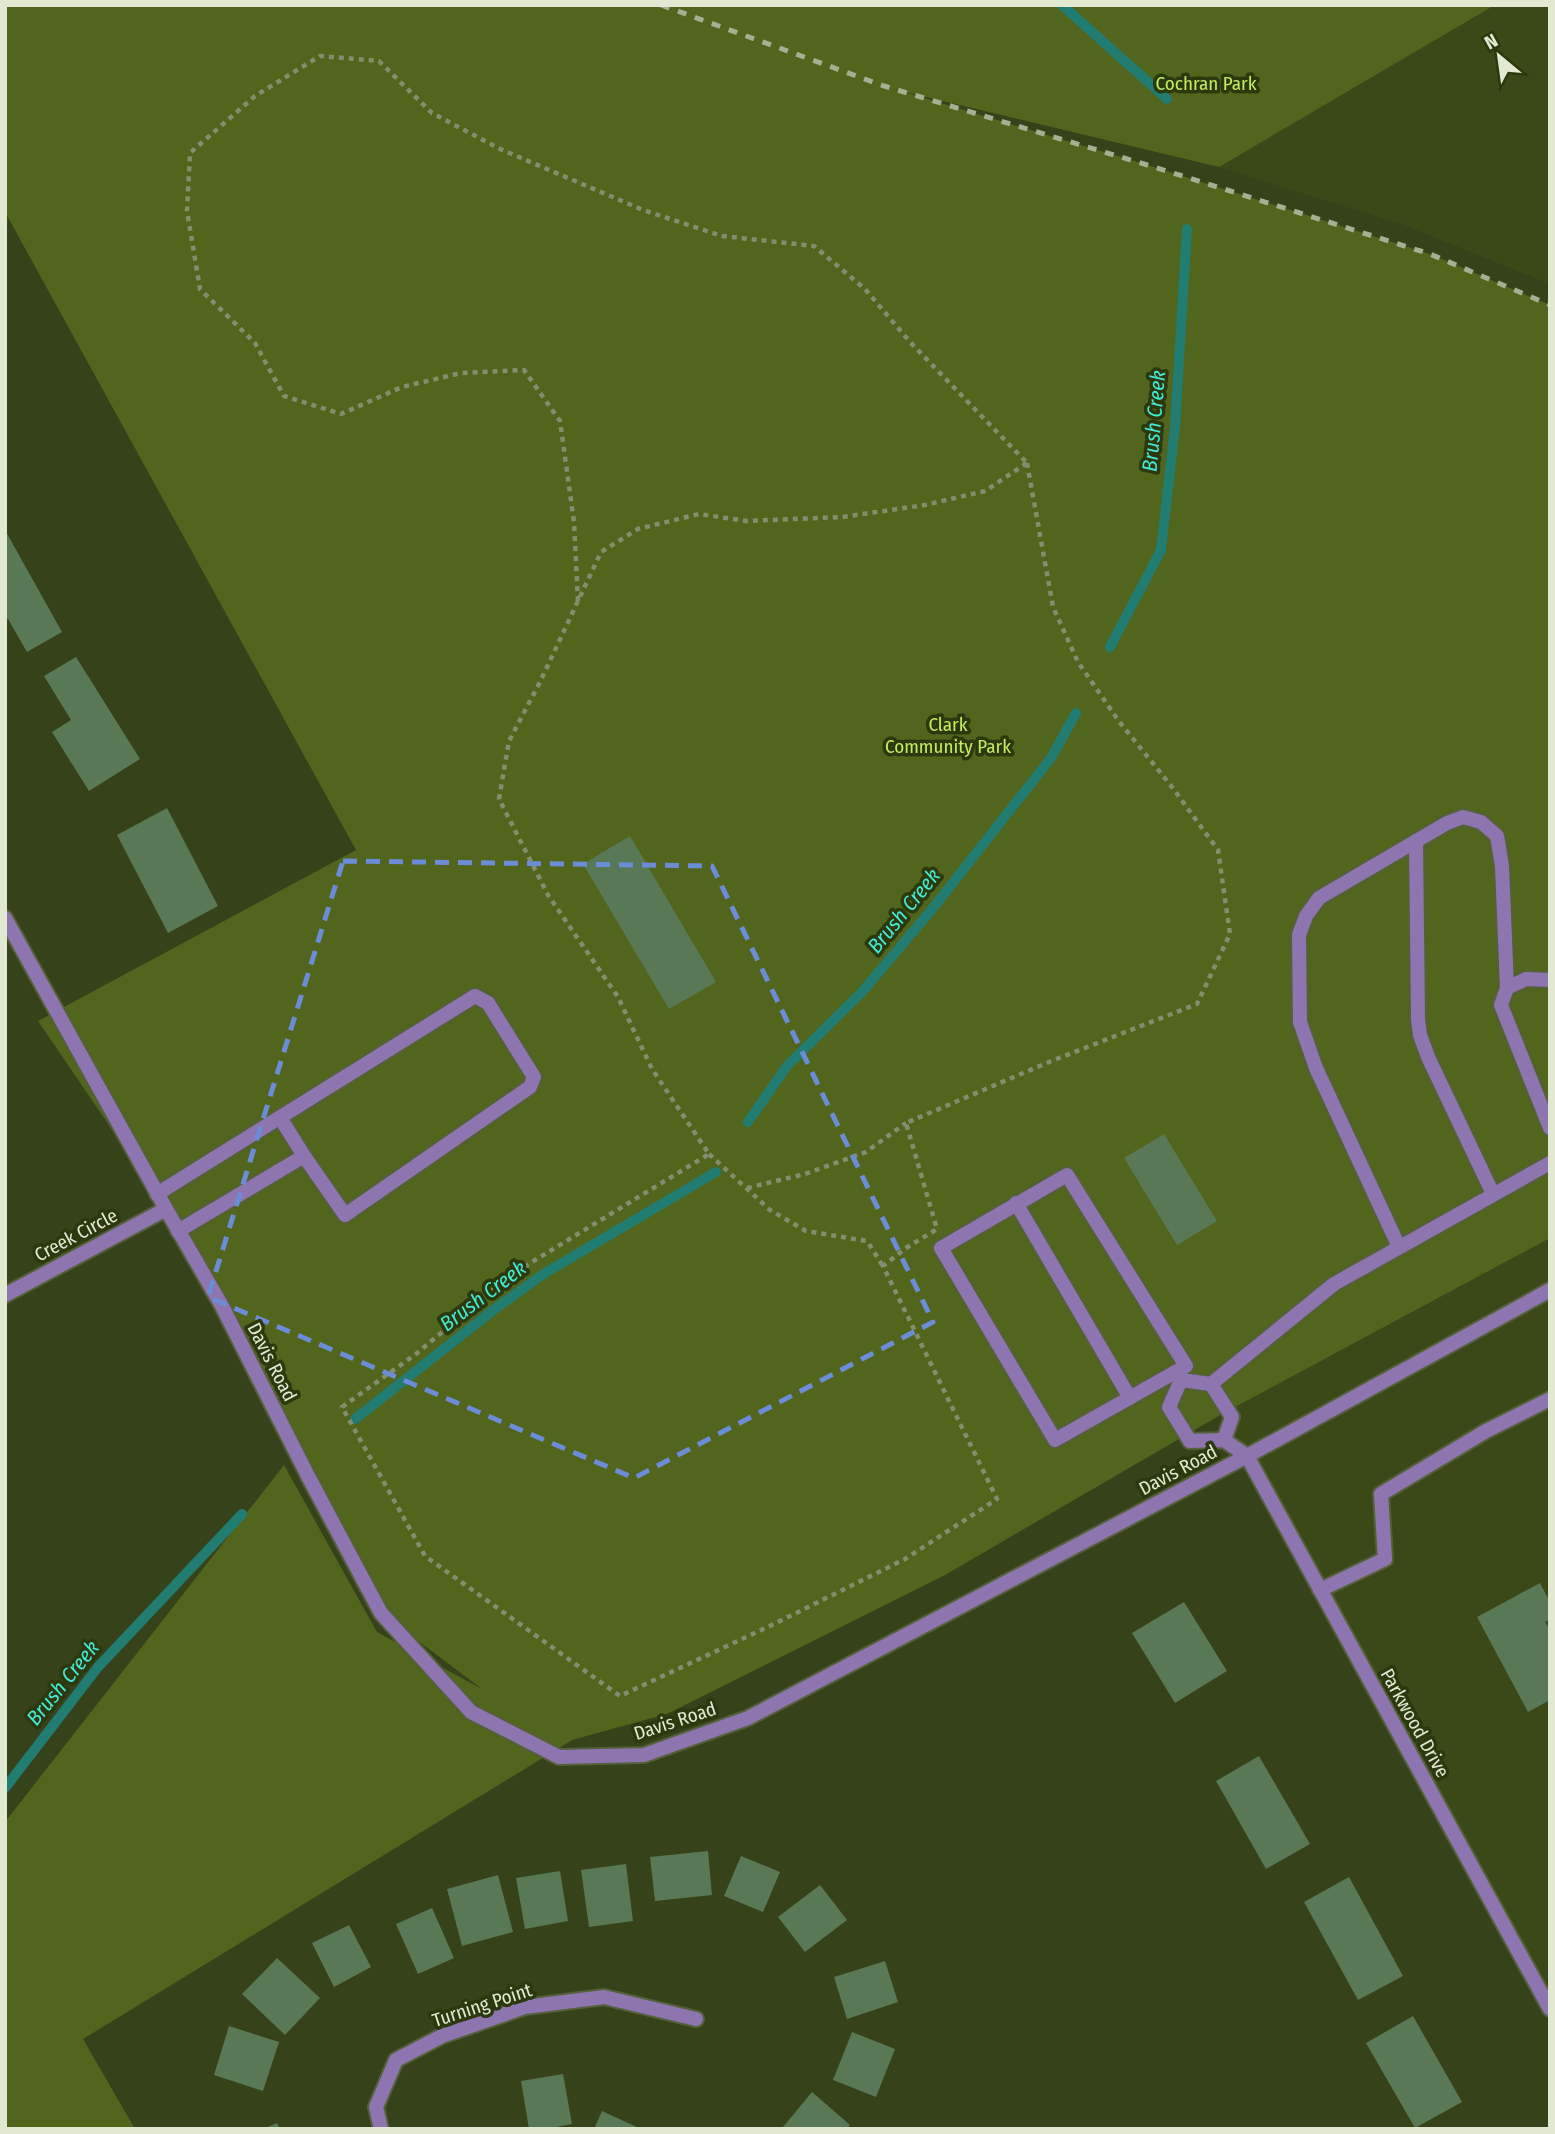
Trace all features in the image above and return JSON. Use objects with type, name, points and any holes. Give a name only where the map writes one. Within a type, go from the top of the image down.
[{"type":"street","points":[[1399,1247],[1316,1068],[1300,1022],[1299,935],[1306,916],[1319,898],[1447,822],[1463,817],[1481,822],[1497,836],[1502,866],[1507,988],[1501,1005],[1550,1128]]},
{"type":"street","points":[[1416,841],[1420,1035],[1493,1195]]},
{"type":"street","name":"Davis Road","points":[[5,918],[222,1306],[381,1613],[471,1712],[559,1757],[644,1755],[748,1718],[1247,1456],[1550,1290]]},
{"type":"street","points":[[1507,988],[1526,979],[1550,980]]},
{"type":"street","points":[[157,1194],[475,996],[488,1003],[534,1077],[530,1087],[345,1215],[281,1119]]},
{"type":"street","points":[[178,1231],[304,1156]]},
{"type":"street","points":[[1211,1384],[1334,1284],[1550,1163]]},
{"type":"street","points":[[1181,1372],[1055,1440],[941,1248],[1067,1175],[1181,1372],[1211,1384],[1232,1417],[1224,1440]]},
{"type":"street","points":[[1016,1203],[1130,1398]]},
{"type":"street","name":"Creek Circle","points":[[5,1295],[166,1209]]},
{"type":"street","points":[[1181,1372],[1169,1407],[1190,1441],[1224,1440],[1247,1456]]},
{"type":"street","points":[[1320,1590],[1385,1559],[1381,1494],[1486,1431],[1550,1399]]},
{"type":"street","name":"Parkwood Drive","points":[[1247,1456],[1550,2009]]},
{"type":"street","name":"Turning Point","points":[[381,2129],[376,2107],[396,2060],[454,2032],[525,2007],[604,1997],[696,2018]]},
{"type":"path","points":[[579,602],[574,522],[560,421],[524,370],[461,373],[402,387],[341,414],[284,397],[255,343],[200,289],[187,211],[191,153],[256,96],[320,56],[379,61],[432,113],[500,149],[643,210],[722,236],[814,246],[865,289],[910,342],[1027,463],[1053,607],[1078,662],[1118,720],[1172,786],[1218,850],[1230,934],[1197,1004],[1049,1062],[906,1123],[866,1152],[805,1174],[746,1188]]},
{"type":"path","points":[[709,1154],[509,1276],[416,1354],[342,1407],[425,1556],[620,1696],[905,1559],[997,1499],[883,1266],[867,1241],[806,1231],[770,1210],[709,1154],[652,1069],[618,997],[548,895],[499,799],[509,741],[579,602],[601,552],[638,529],[699,514],[746,521],[842,517],[925,505],[985,491],[1027,463]]},
{"type":"path","points":[[883,1266],[937,1229],[906,1123]]},
{"type":"highlighted area","points":[[343,861],[712,866],[933,1322],[634,1478],[208,1297]]},
{"type":"shaded area","points":[[1495,5],[1550,5],[1550,284],[1404,225],[1219,167]]},
{"type":"shaded area","points":[[1550,1238],[1550,1999],[1222,1414]]},
{"type":"green space","name":"Clark Community Park","points":[[5,5],[1495,5],[1219,167],[901,91],[1430,254],[1550,305],[1550,1238],[1222,1414],[945,1575],[667,1714],[572,1740],[83,2039],[135,2129],[5,2129],[5,1822],[284,1465],[377,1632],[482,1689],[381,1613],[166,1209],[38,1021],[356,850],[5,212]]},
{"type":"building","points":[[5,530],[62,632],[27,652],[8,619],[5,620]]},
{"type":"building","points":[[76,657],[140,759],[89,791],[52,732],[71,720],[44,676]]},
{"type":"building","points":[[167,808],[218,906],[168,933],[117,835]]},
{"type":"building","points":[[630,836],[716,982],[669,1009],[583,864]]},
{"type":"building","points":[[1164,1134],[1217,1221],[1177,1245],[1124,1158]]},
{"type":"building","points":[[1540,1583],[1550,1602],[1550,1619],[1545,1622],[1550,1630],[1550,1700],[1528,1712],[1477,1617]]},
{"type":"building","points":[[1184,1602],[1227,1671],[1175,1703],[1132,1633]]},
{"type":"building","points":[[1259,1756],[1310,1844],[1266,1869],[1216,1781]]},
{"type":"building","points":[[708,1851],[712,1895],[655,1901],[650,1857]]},
{"type":"building","points":[[741,1856],[780,1872],[763,1912],[724,1896]]},
{"type":"building","points":[[626,1864],[633,1921],[589,1927],[581,1870]]},
{"type":"building","points":[[560,1871],[568,1921],[525,1929],[516,1878]]},
{"type":"building","points":[[498,1875],[513,1932],[462,1946],[447,1889]]},
{"type":"building","points":[[1349,1877],[1403,1976],[1358,2000],[1304,1902]]},
{"type":"building","points":[[820,1885],[847,1920],[805,1952],[778,1917]]},
{"type":"building","points":[[432,1908],[454,1958],[418,1974],[396,1924]]},
{"type":"building","points":[[349,1925],[371,1967],[334,1987],[312,1943]]},
{"type":"building","points":[[277,1958],[320,1998],[285,2035],[242,1994]]},
{"type":"building","points":[[885,1961],[898,2002],[847,2019],[834,1977]]},
{"type":"building","points":[[1413,2016],[1462,2102],[1415,2128],[1366,2043]]},
{"type":"building","points":[[229,2026],[279,2042],[263,2091],[214,2075]]},
{"type":"building","points":[[852,2032],[895,2049],[876,2097],[833,2080]]},
{"type":"building","points":[[563,2074],[572,2124],[529,2129],[521,2081]]},
{"type":"building","points":[[812,2092],[850,2125],[847,2129],[783,2127]]},
{"type":"building","points":[[602,2111],[641,2129],[594,2129]]},
{"type":"building","points":[[277,2123],[280,2129],[263,2129]]},
{"type":"waterway","name":"Brush Creek","points":[[1062,5],[1167,99]]},
{"type":"waterway","name":"Brush Creek","points":[[1110,647],[1161,550],[1175,427],[1187,229]]},
{"type":"waterway","name":"Brush Creek","points":[[748,1122],[787,1066],[862,992],[933,908],[1051,758],[1076,713]]},
{"type":"waterway","name":"Brush Creek","points":[[355,1419],[496,1308],[545,1273],[716,1172]]},
{"type":"waterway","name":"Brush Creek","points":[[5,1788],[98,1667],[242,1514]]},
{"type":"railway","points":[[661,5],[884,86],[1430,254],[1550,305]]},
{"type":"park label","name":"Cochran Park","points":[[1206,83]]}]
